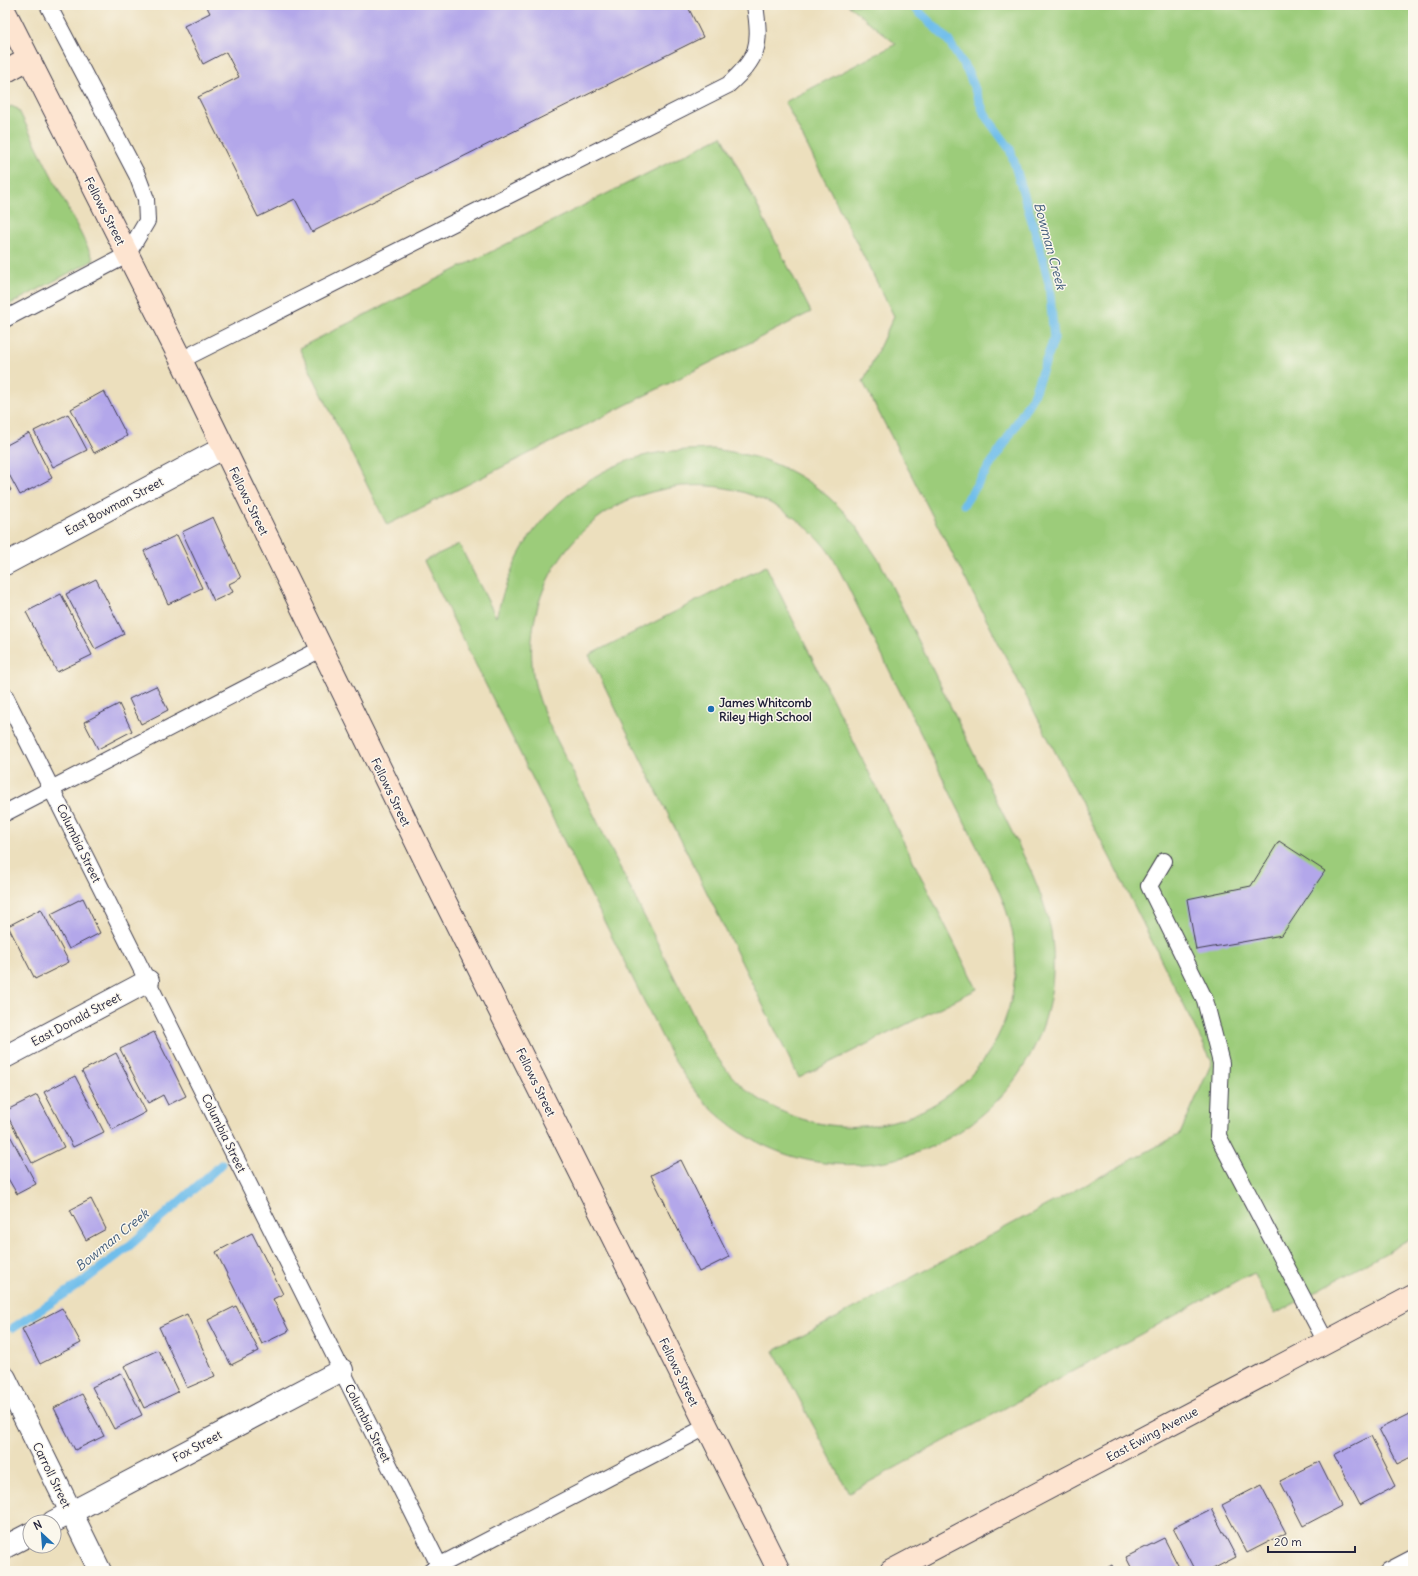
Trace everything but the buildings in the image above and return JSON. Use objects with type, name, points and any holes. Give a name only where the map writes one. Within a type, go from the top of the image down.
[{"type":"street","name":"Fellows Street","points":[[5,12],[181,360],[321,649],[706,1427],[779,1571]]},
{"type":"street","points":[[5,72],[28,59]]},
{"type":"street","name":"East Bowman Street","points":[[5,564],[223,448]]},
{"type":"street","name":"East Donald Street","points":[[5,1056],[148,981]]},
{"type":"street","name":"East Ewing Avenue","points":[[891,1571],[1413,1296]]},
{"type":"street","name":"Fox Street","points":[[62,1517],[342,1370]]},
{"type":"street","name":"Carroll Street","points":[[5,1378],[61,1514]]},
{"type":"street","name":"Carroll Street","points":[[62,1517],[100,1571]]},
{"type":"street","points":[[5,1547],[22,1538]]},
{"type":"lane","points":[[5,319],[127,255],[147,221],[146,199],[137,175],[48,5]]},
{"type":"lane","points":[[181,360],[728,85],[744,70],[756,50],[758,27],[755,5]]},
{"type":"lane","points":[[5,813],[321,649]]},
{"type":"lane","name":"Columbia Street","points":[[5,696],[342,1370],[437,1569]]},
{"type":"lane","points":[[1164,861],[1149,886],[1205,1000],[1221,1063],[1218,1136],[1326,1342]]},
{"type":"lane","points":[[437,1569],[706,1427]]},
{"type":"lane","points":[[1388,1571],[1413,1558]]},
{"type":"green space","points":[[848,5],[1413,5],[1413,1238],[1275,1314],[1253,1273],[849,1493],[774,1351],[1180,1134],[1212,1062],[1117,871],[863,382],[894,316],[785,102],[896,44]]},
{"type":"green space","points":[[11,106],[18,109],[94,260],[5,307],[5,110]]},
{"type":"green space","points":[[722,136],[811,312],[387,525],[299,348]]},
{"type":"green space","points":[[713,449],[759,458],[796,474],[829,497],[855,526],[880,562],[1031,871],[1047,915],[1051,931],[1051,994],[1033,1050],[1000,1098],[956,1134],[904,1157],[848,1165],[789,1155],[733,1127],[714,1111],[698,1094],[671,1055],[424,561],[459,544],[496,617],[510,573],[523,548],[535,529],[566,497],[602,472],[643,456],[678,451]],"holes":[[[681,486],[727,488],[761,499],[778,507],[807,528],[831,555],[997,887],[1004,905],[1010,923],[1015,951],[1012,994],[1009,1009],[1004,1022],[991,1049],[970,1076],[944,1098],[915,1114],[884,1123],[852,1126],[819,1123],[787,1113],[756,1097],[734,1078],[721,1063],[705,1039],[547,720],[535,686],[532,664],[532,639],[536,614],[543,590],[554,568],[568,548],[584,530],[604,514],[626,501],[660,490]]]},
{"type":"green space","points":[[766,566],[977,989],[799,1078],[589,655]]},
{"type":"waterway","name":"Bowman Creek","points":[[912,5],[948,40],[969,74],[985,115],[1010,149],[1049,283],[1054,339],[1033,396],[1003,446],[964,504]]},
{"type":"waterway","name":"Bowman Creek","points":[[13,1328],[81,1283],[127,1248],[222,1164]]},
{"type":"place","name":"James Whitcomb Riley High School","points":[[711,709]]}]
